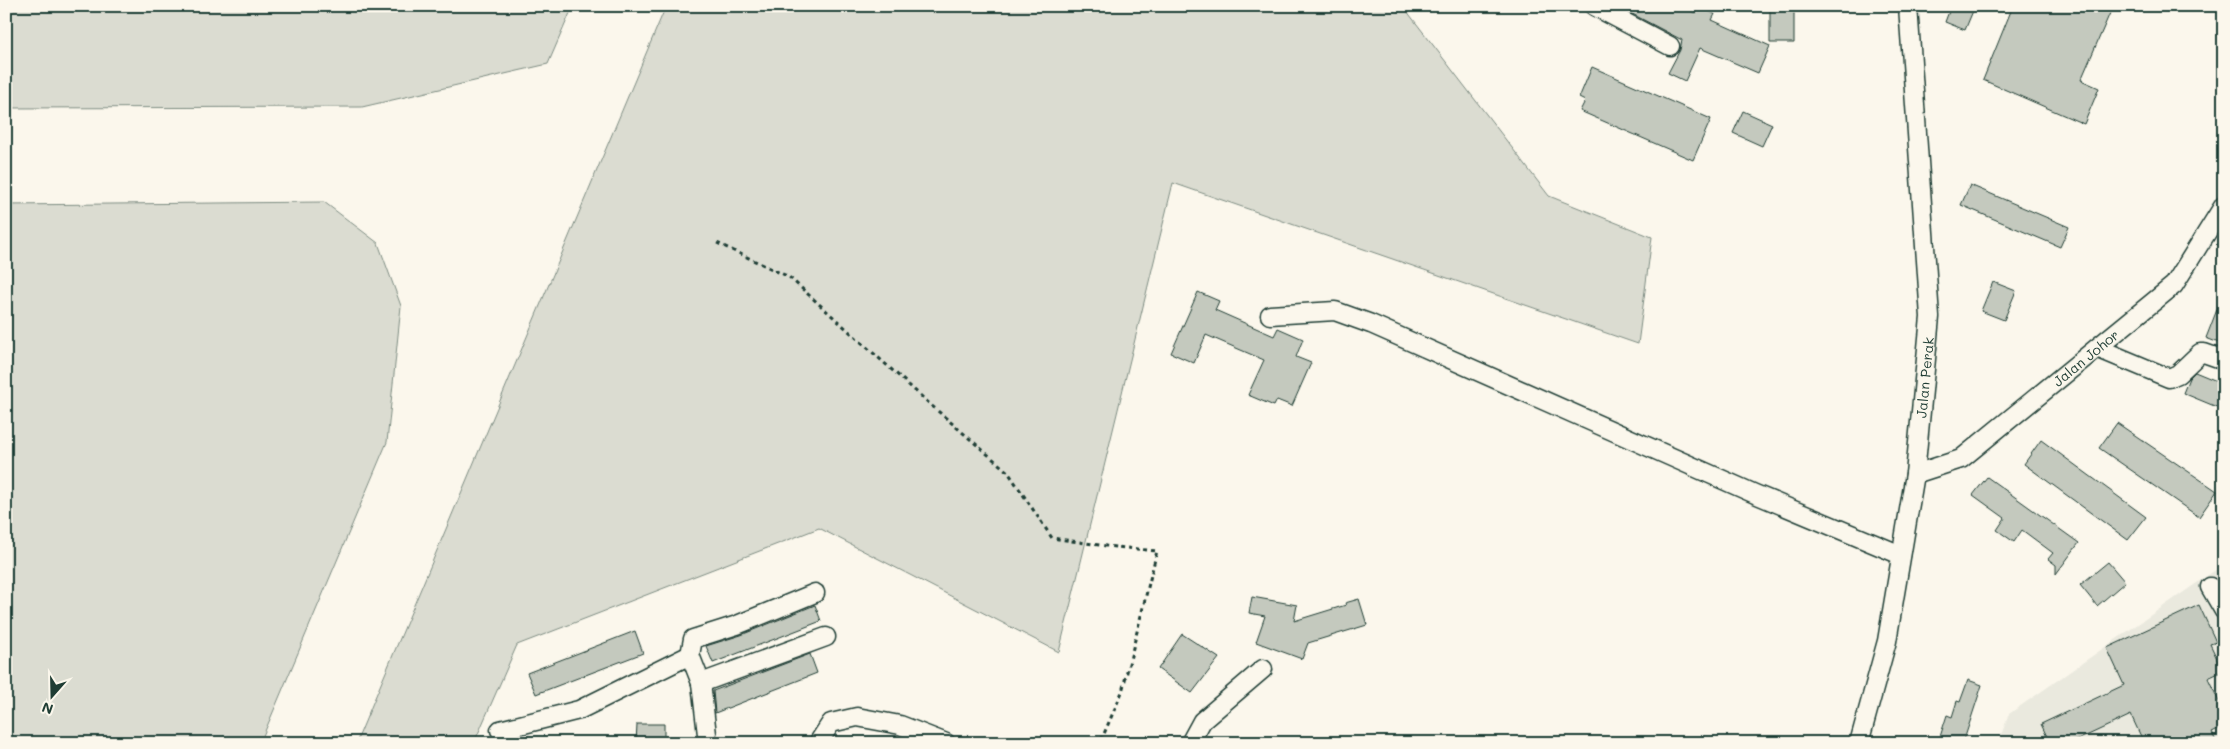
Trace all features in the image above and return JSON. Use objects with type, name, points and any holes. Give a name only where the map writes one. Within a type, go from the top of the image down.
[{"type":"street","points":[[1594,6],[1670,46]]},
{"type":"street","name":"Jalan Perak","points":[[1859,743],[1887,641],[1902,555],[1915,474],[1930,317],[1908,6]]},
{"type":"street","name":"Jalan Johor","points":[[1915,474],[1961,459],[2174,285],[2224,206]]},
{"type":"street","points":[[1270,315],[1335,311],[1371,324],[1755,494],[1902,555]]},
{"type":"street","points":[[2097,348],[2169,378],[2178,374],[2200,353],[2224,360]]},
{"type":"street","points":[[2210,587],[2224,611]]},
{"type":"street","points":[[708,743],[701,684],[690,655],[693,640],[737,625],[814,593]]},
{"type":"street","points":[[701,684],[826,638]]},
{"type":"street","points":[[511,743],[500,730],[579,710],[690,655]]},
{"type":"street","points":[[1190,743],[1202,721],[1263,669]]},
{"type":"street","points":[[818,743],[831,723],[857,717],[900,725],[946,743]]},
{"type":"path","points":[[717,243],[790,277],[1008,472],[1052,538],[1157,551],[1122,692],[1100,743]]},
{"type":"shaded area","points":[[6,6],[573,6],[548,64],[362,107],[6,108]]},
{"type":"shaded area","points":[[666,6],[1403,6],[1549,196],[1652,237],[1638,344],[1173,183],[1059,652],[819,528],[517,645],[474,743],[356,743]]},
{"type":"shaded area","points":[[324,202],[378,243],[401,306],[387,442],[260,743],[6,743],[6,205]]},
{"type":"shaded area","points":[[2224,564],[2224,743],[1998,743],[2009,714]]},
{"type":"building","points":[[1617,6],[1680,6],[1695,13],[1697,7],[1715,14],[1712,20],[1770,46],[1758,73],[1700,48],[1685,81],[1668,73],[1680,50],[1682,40]]},
{"type":"building","points":[[1770,6],[1794,6],[1794,43],[1770,43]]},
{"type":"building","points":[[1951,6],[1975,6],[1965,30],[1945,22]]},
{"type":"building","points":[[2013,6],[2113,6],[2081,80],[2099,88],[2084,124],[1983,80]]},
{"type":"building","points":[[1592,67],[1711,119],[1693,160],[1580,111],[1585,101],[1579,98]]},
{"type":"building","points":[[1743,111],[1772,124],[1762,146],[1733,133]]},
{"type":"building","points":[[1970,185],[2069,227],[2060,247],[1961,205]]},
{"type":"building","points":[[1993,282],[2016,291],[2004,320],[1981,311]]},
{"type":"building","points":[[1198,292],[1219,301],[1215,310],[1274,336],[1278,328],[1303,339],[1296,357],[1311,363],[1292,406],[1277,400],[1274,406],[1248,395],[1264,360],[1206,335],[1194,363],[1171,353]]},
{"type":"building","points":[[2224,294],[2224,345],[2206,338]]},
{"type":"building","points":[[2195,372],[2224,384],[2224,410],[2183,393],[2189,378]]},
{"type":"building","points":[[2117,423],[2217,491],[2199,517],[2099,448]]},
{"type":"building","points":[[2041,440],[2146,517],[2128,540],[2024,464]]},
{"type":"building","points":[[1987,477],[2079,543],[2056,574],[2056,565],[2048,559],[2053,553],[2022,530],[2014,542],[1997,530],[2005,518],[1973,495]]},
{"type":"building","points":[[2108,562],[2125,582],[2097,606],[2080,585]]},
{"type":"building","points":[[1252,597],[1297,605],[1294,621],[1346,605],[1345,603],[1359,599],[1367,625],[1308,643],[1302,659],[1256,642],[1265,616],[1249,613]]},
{"type":"building","points":[[815,605],[821,621],[713,663],[706,646],[741,635]]},
{"type":"building","points":[[2199,605],[2216,642],[2210,644],[2223,671],[2208,678],[2224,712],[2224,727],[2212,733],[2217,743],[2144,743],[2131,715],[2071,743],[2050,743],[2041,724],[2124,685],[2107,648]]},
{"type":"building","points":[[635,631],[643,653],[536,694],[527,673]]},
{"type":"building","points":[[1182,634],[1219,658],[1192,693],[1158,669]]},
{"type":"building","points":[[810,654],[817,673],[715,713],[713,691]]},
{"type":"building","points":[[1968,680],[1982,685],[1963,743],[1938,743],[1947,715],[1952,717],[1957,701],[1960,702]]},
{"type":"building","points":[[637,724],[664,724],[664,743],[636,743]]}]
